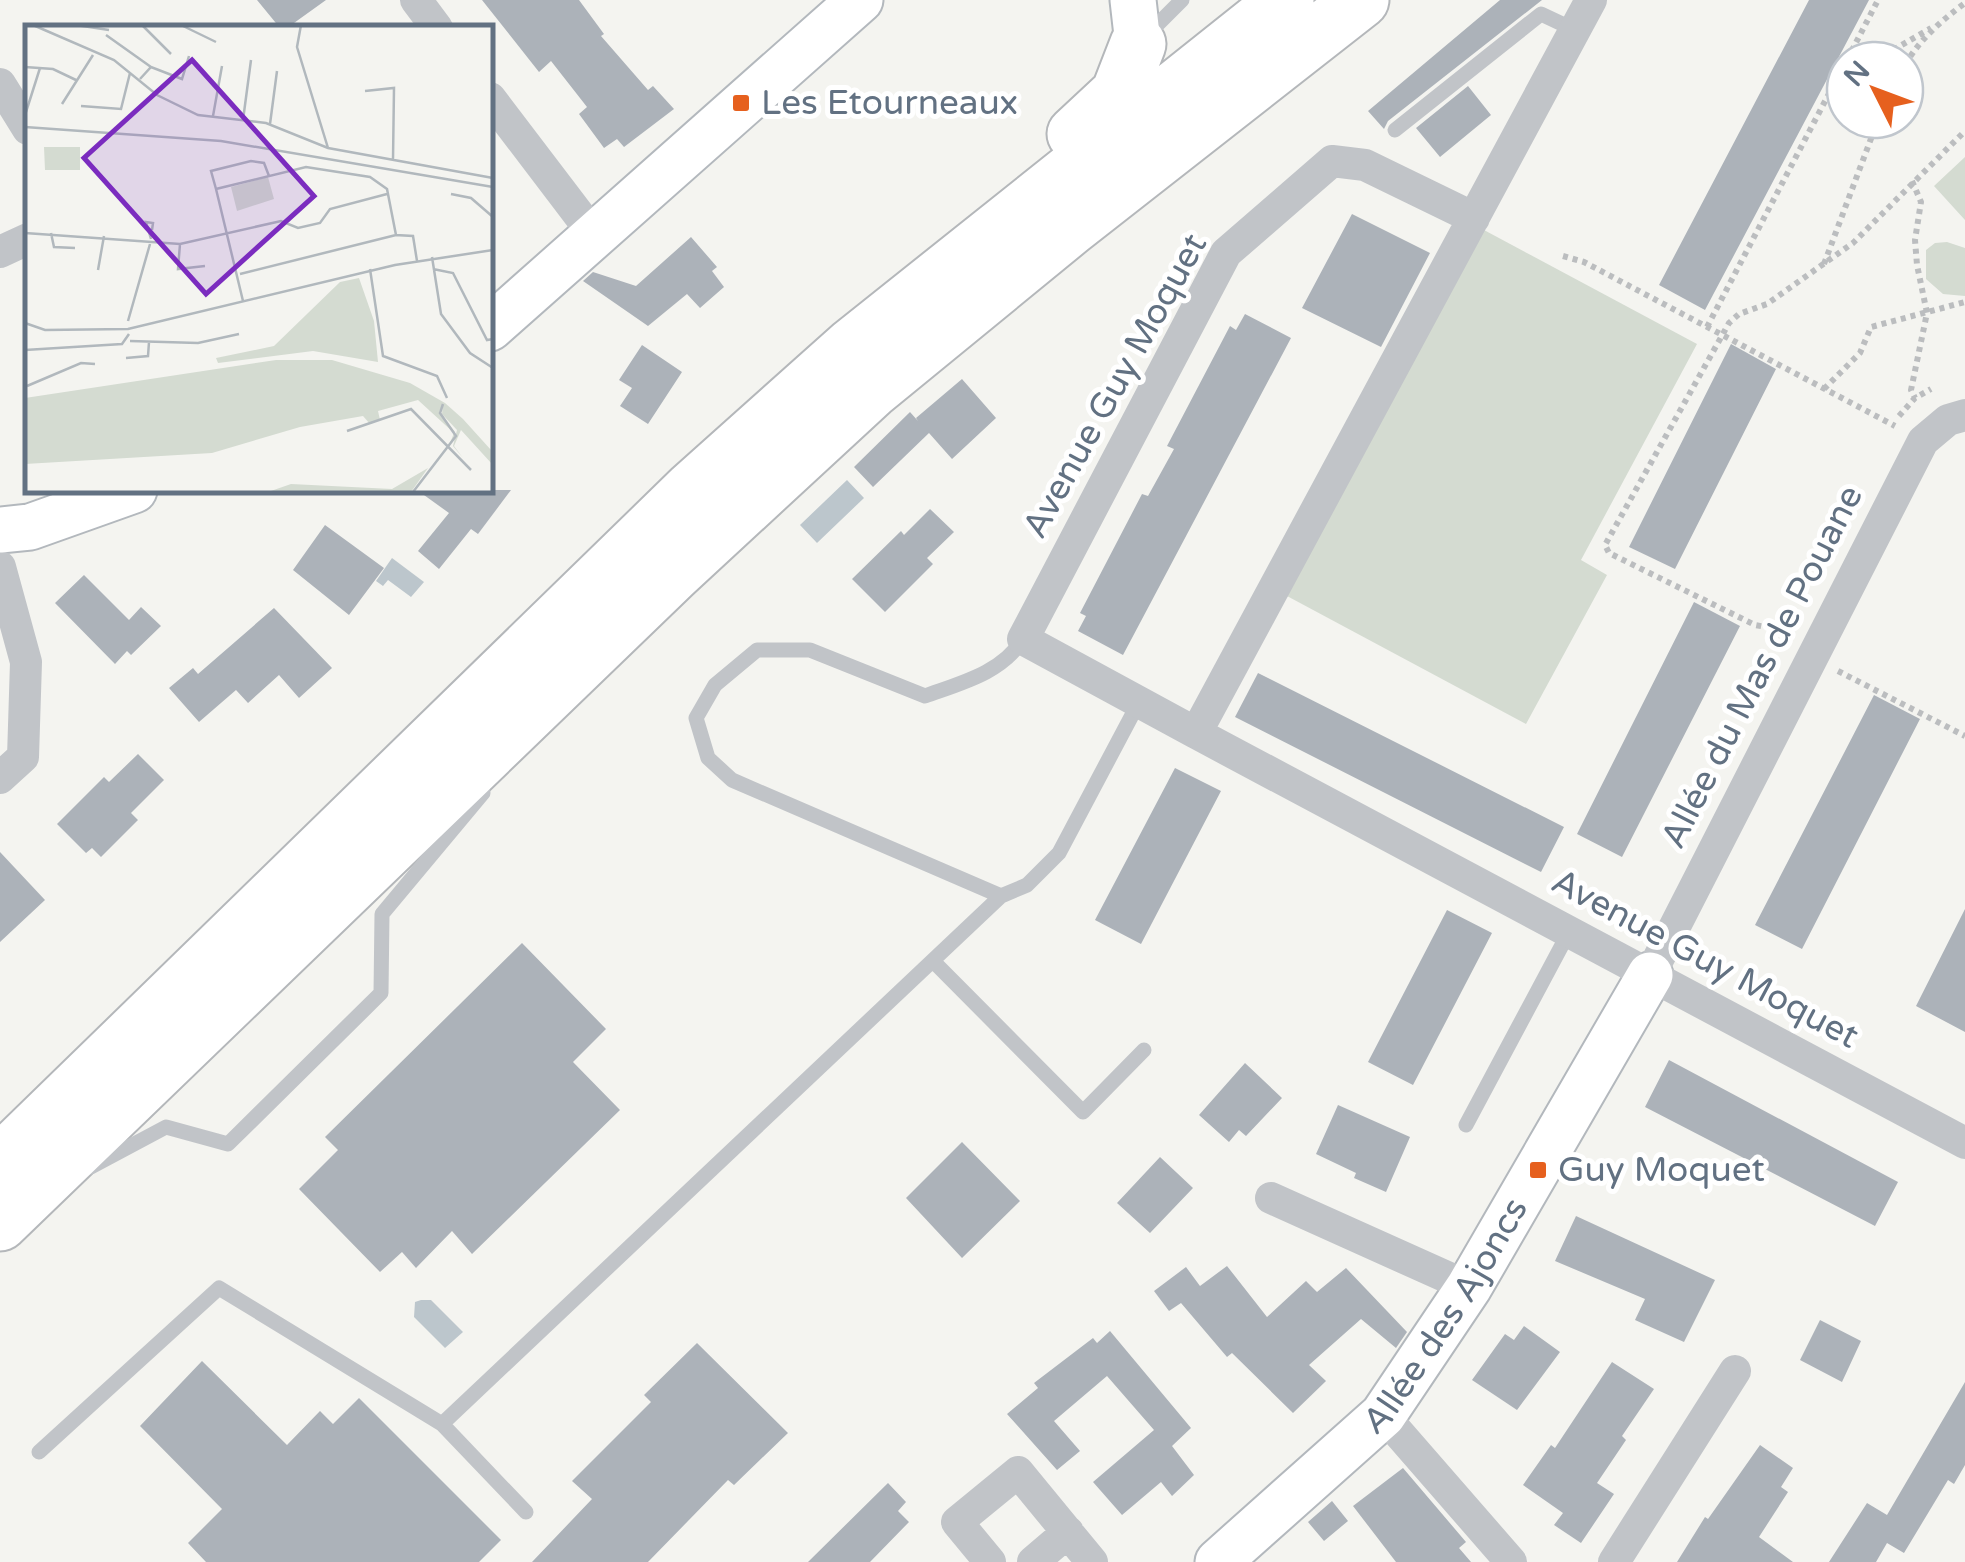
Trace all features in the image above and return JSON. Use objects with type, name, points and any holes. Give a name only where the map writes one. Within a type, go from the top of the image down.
[{"type":"highway","points":[[0,1164],[692,489],[852,346],[1286,0]]},
{"type":"highway","points":[[20,1215],[650,596],[871,391],[1070,228],[1361,0]]},
{"type":"highway","points":[[852,346],[896,290],[1119,93],[1136,22]]},
{"type":"street","points":[[416,0],[434,25]]},
{"type":"street","points":[[1196,733],[1591,0]]},
{"type":"street","points":[[492,326],[844,5]]},
{"type":"street","points":[[0,84],[25,124]]},
{"type":"street","points":[[492,101],[595,236]]},
{"type":"street","name":"Avenue Guy Moquet","points":[[1474,218],[1366,165],[1332,162],[1226,252],[1023,639],[1965,1143]]},
{"type":"street","points":[[0,252],[25,240]]},
{"type":"street","points":[[1922,441],[1948,420],[1965,414]]},
{"type":"street","name":"Allée du Mas de Pouane","points":[[1650,975],[1922,441]]},
{"type":"street","points":[[0,530],[30,527],[128,492]]},
{"type":"street","points":[[0,567],[26,662],[23,756],[0,778]]},
{"type":"street","name":"Allée des Ajoncs","points":[[1218,1562],[1383,1415],[1470,1287],[1650,975]]},
{"type":"street","points":[[1272,1198],[1470,1287]]},
{"type":"street","points":[[1614,1562],[1735,1370]]},
{"type":"street","points":[[1383,1415],[1511,1562]]},
{"type":"street","points":[[990,1562],[957,1522],[1018,1472],[1092,1562]]},
{"type":"street","points":[[1033,1562],[1068,1532]]},
{"type":"lane","points":[[1136,22],[1182,0]]},
{"type":"lane","points":[[1395,130],[1542,14],[1575,30]]},
{"type":"lane","points":[[528,739],[650,596]]},
{"type":"lane","points":[[1001,896],[732,780],[708,758],[696,718],[715,685],[757,650],[810,650],[926,696],[992,671],[1023,639]]},
{"type":"lane","points":[[442,1424],[1001,896],[1027,884],[1059,853],[1139,702]]},
{"type":"lane","points":[[81,1175],[166,1127],[228,1144],[381,993],[382,914],[491,783]]},
{"type":"lane","points":[[1466,1124],[1569,932]]},
{"type":"lane","points":[[932,961],[1083,1112],[1144,1050]]},
{"type":"lane","points":[[0,1240],[20,1215]]},
{"type":"lane","points":[[40,1452],[220,1288],[442,1424],[526,1512]]},
{"type":"path","points":[[1857,40],[1878,0]]},
{"type":"path","points":[[1910,40],[1965,3]]},
{"type":"path","points":[[1923,40],[1940,22]]},
{"type":"path","points":[[1707,327],[1825,102]]},
{"type":"path","points":[[1771,628],[1755,625],[1604,550],[1722,335],[1739,314],[1767,304],[1853,244],[1965,131]]},
{"type":"path","points":[[1823,267],[1871,140]]},
{"type":"path","points":[[1912,181],[1921,202],[1916,264],[1927,313],[1911,390],[1914,398]]},
{"type":"path","points":[[1562,256],[1584,262],[1922,441]]},
{"type":"path","points":[[1824,390],[1860,353],[1871,327],[1965,302]]},
{"type":"path","points":[[1829,624],[1846,631],[1830,666],[1965,736]]},
{"type":"shaded area","points":[[1965,157],[1965,220],[1934,186]]},
{"type":"shaded area","points":[[1484,230],[1697,344],[1581,560],[1607,575],[1526,724],[1287,596]]},
{"type":"shaded area","points":[[1935,243],[1965,248],[1965,296],[1943,294],[1926,279],[1926,250]]},
{"type":"shaded area","points":[[847,480],[864,498],[817,543],[800,525]]},
{"type":"shaded area","points":[[392,558],[424,582],[411,597],[388,580],[383,586],[376,581]]},
{"type":"shaded area","points":[[431,1300],[463,1332],[445,1348],[414,1317],[415,1302]]},
{"type":"building","points":[[257,0],[326,0],[291,25],[278,25]]},
{"type":"building","points":[[482,0],[579,0],[604,34],[601,36],[648,90],[653,86],[674,109],[624,147],[617,139],[604,148],[579,114],[587,107],[551,61],[539,72]]},
{"type":"building","points":[[1500,0],[1542,0],[1388,121],[1384,129],[1368,111]]},
{"type":"building","points":[[1809,0],[1869,0],[1848,40],[1825,40],[1825,83],[1705,310],[1659,285]]},
{"type":"building","points":[[1468,86],[1491,115],[1440,157],[1416,128]]},
{"type":"building","points":[[1352,214],[1430,253],[1381,347],[1302,308]]},
{"type":"building","points":[[691,237],[717,267],[712,271],[724,287],[700,308],[687,294],[648,326],[583,281],[593,272],[636,286]]},
{"type":"building","points":[[1245,314],[1291,338],[1123,655],[1078,631],[1086,616],[1080,613],[1142,494],[1148,496],[1174,449],[1167,446],[1230,326],[1236,330]]},
{"type":"building","points":[[1731,344],[1776,369],[1675,569],[1629,547]]},
{"type":"building","points":[[642,345],[682,372],[648,424],[620,406],[632,388],[619,380]]},
{"type":"building","points":[[962,379],[996,418],[952,459],[929,433],[873,487],[854,467],[910,412],[918,421],[916,418]]},
{"type":"building","points":[[511,490],[478,534],[471,529],[439,569],[418,551],[449,513],[420,492]]},
{"type":"building","points":[[930,509],[954,532],[927,558],[933,564],[885,612],[852,579]]},
{"type":"building","points":[[325,525],[384,568],[349,615],[293,570]]},
{"type":"building","points":[[84,575],[129,620],[141,607],[161,626],[131,655],[127,651],[115,664],[55,603]]},
{"type":"building","points":[[1694,602],[1740,626],[1622,857],[1577,834]]},
{"type":"building","points":[[274,608],[332,668],[299,698],[279,675],[248,703],[236,690],[199,722],[169,688],[193,668],[198,674]]},
{"type":"building","points":[[1258,673],[1564,827],[1541,872],[1235,717]]},
{"type":"building","points":[[1874,695],[1920,719],[1802,949],[1755,925]]},
{"type":"building","points":[[138,754],[164,780],[131,813],[138,820],[101,857],[92,848],[86,853],[57,824],[104,777],[109,782]]},
{"type":"building","points":[[1175,768],[1221,791],[1141,944],[1095,920]]},
{"type":"building","points":[[0,852],[45,900],[0,942]]},
{"type":"building","points":[[1965,909],[1965,1032],[1916,1006]]},
{"type":"building","points":[[1447,910],[1492,933],[1413,1085],[1368,1062]]},
{"type":"building","points":[[522,943],[606,1029],[573,1062],[620,1110],[472,1254],[452,1231],[416,1268],[402,1252],[380,1272],[299,1189],[338,1150],[325,1137]]},
{"type":"building","points":[[1669,1060],[1898,1182],[1875,1226],[1645,1107]]},
{"type":"building","points":[[1245,1063],[1282,1098],[1246,1136],[1239,1130],[1229,1142],[1199,1115]]},
{"type":"building","points":[[1338,1105],[1410,1137],[1386,1192],[1316,1154]]},
{"type":"building","points":[[962,1142],[1020,1201],[962,1258],[906,1198]]},
{"type":"building","points":[[1160,1157],[1193,1188],[1150,1233],[1117,1203]]},
{"type":"building","points":[[1576,1216],[1715,1280],[1684,1342],[1635,1320],[1645,1299],[1555,1261]]},
{"type":"building","points":[[1227,1266],[1267,1317],[1306,1281],[1317,1292],[1346,1268],[1407,1332],[1396,1348],[1361,1319],[1309,1365],[1326,1381],[1293,1413],[1232,1353],[1227,1357],[1181,1303],[1169,1311],[1154,1291],[1186,1267],[1200,1286]]},
{"type":"building","points":[[1820,1320],[1861,1341],[1842,1382],[1800,1360]]},
{"type":"building","points":[[1524,1326],[1560,1352],[1517,1410],[1472,1380],[1505,1334],[1514,1340]]},
{"type":"building","points":[[1110,1331],[1191,1428],[1172,1446],[1194,1475],[1172,1496],[1161,1482],[1122,1515],[1093,1482],[1154,1430],[1107,1376],[1054,1421],[1080,1451],[1057,1470],[1007,1414],[1038,1388],[1034,1383],[1093,1338],[1097,1343]]},
{"type":"building","points":[[697,1343],[788,1433],[734,1485],[728,1480],[648,1562],[532,1562],[592,1499],[572,1481],[651,1402],[644,1395]]},
{"type":"building","points":[[202,1361],[287,1445],[320,1411],[333,1424],[359,1398],[501,1540],[479,1562],[206,1562],[188,1543],[222,1509],[140,1426]]},
{"type":"building","points":[[1612,1362],[1654,1389],[1597,1483],[1614,1494],[1581,1543],[1554,1525],[1563,1513],[1523,1485],[1551,1445],[1555,1448]]},
{"type":"building","points":[[1965,1382],[1965,1465],[1954,1484],[1948,1480],[1904,1553],[1887,1543],[1876,1562],[1829,1562],[1867,1503],[1887,1515]]},
{"type":"building","points":[[1760,1445],[1793,1468],[1781,1487],[1788,1492],[1759,1537],[1793,1562],[1677,1562],[1705,1517],[1708,1519]]},
{"type":"building","points":[[1403,1468],[1466,1542],[1459,1548],[1471,1562],[1396,1562],[1353,1506]]},
{"type":"building","points":[[888,1483],[906,1502],[898,1511],[909,1522],[870,1562],[808,1562]]},
{"type":"building","points":[[1332,1501],[1348,1521],[1324,1541],[1308,1522]]},
{"type":"place","name":"Les Etourneaux","points":[[741,103]]},
{"type":"place","name":"Guy Moquet","points":[[1538,1170]]}]
